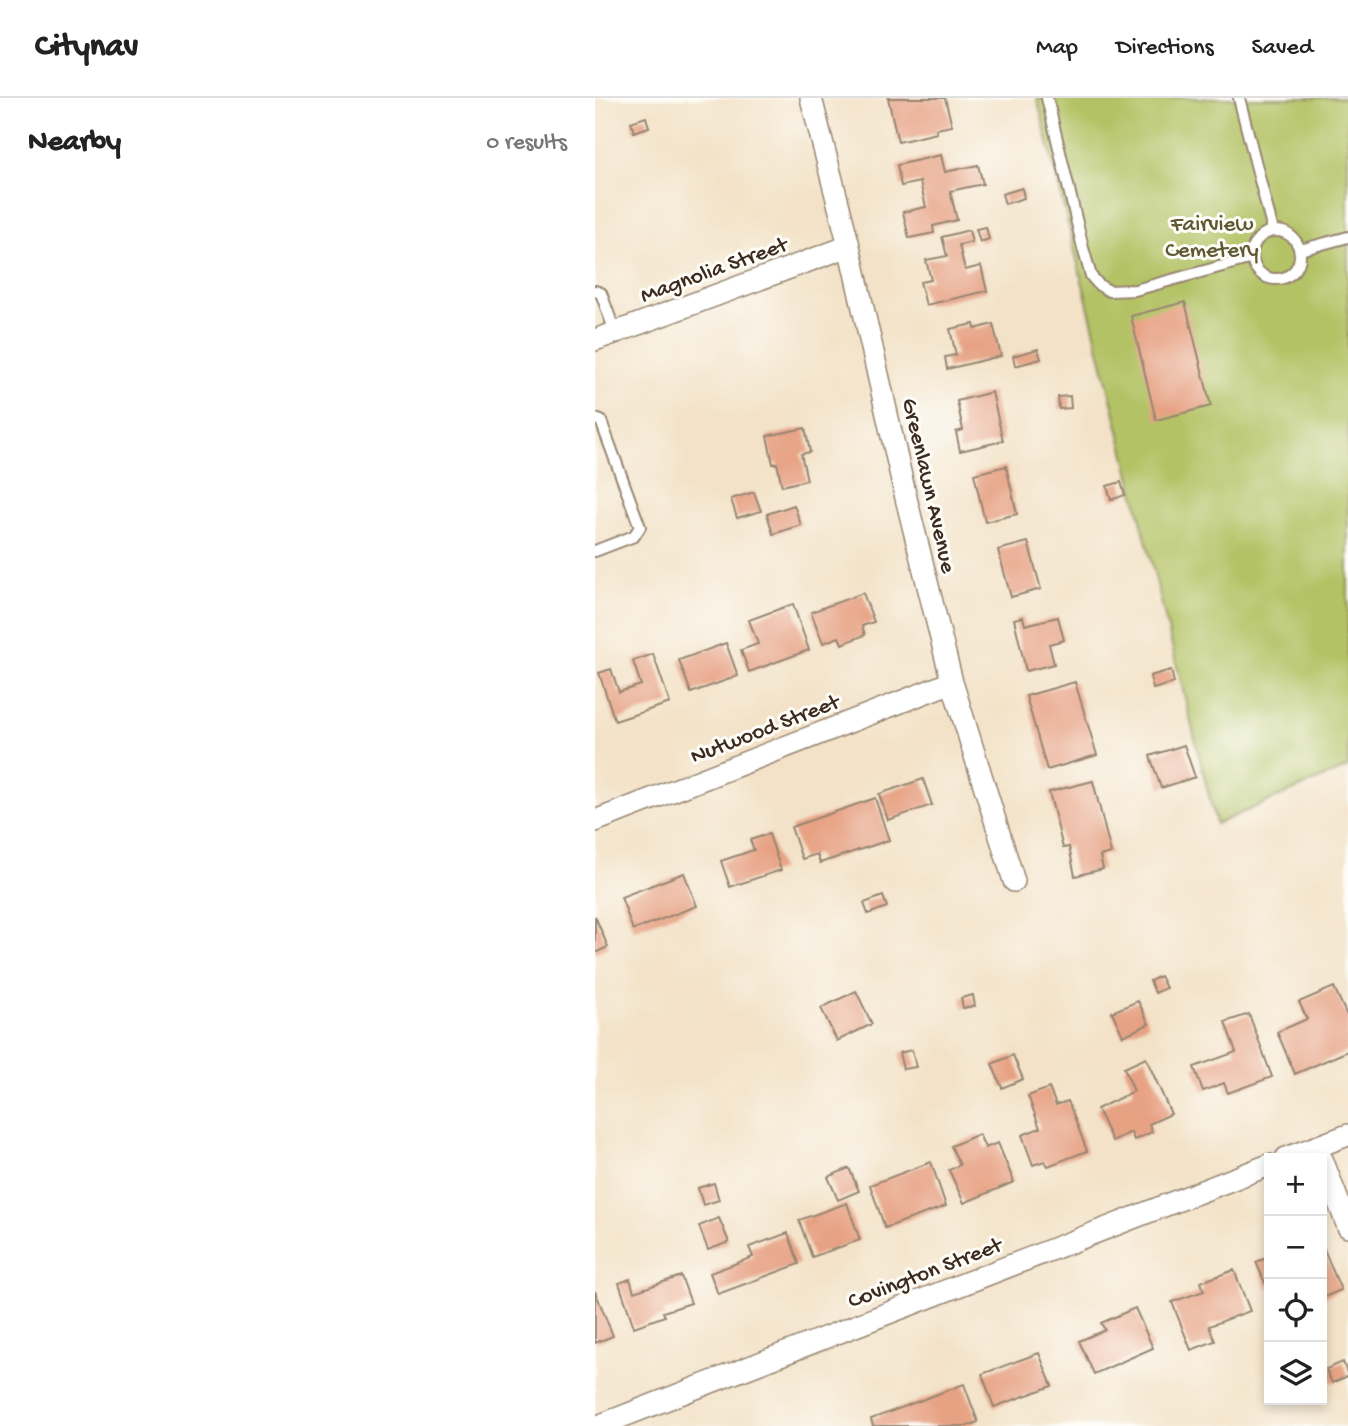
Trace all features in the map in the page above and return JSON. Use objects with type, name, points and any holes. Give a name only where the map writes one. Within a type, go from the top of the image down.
[{"type":"street","name":"Greenlawn Avenue","points":[[811,98],[849,246],[905,494],[952,682],[1014,881]]},
{"type":"street","name":"Magnolia Street","points":[[595,340],[849,246]]},
{"type":"street","name":"Nutwood Street","points":[[595,821],[952,682]]},
{"type":"street","points":[[1323,1153],[1348,1135]]},
{"type":"street","name":"Covington Street","points":[[598,1426],[1264,1167]]},
{"type":"street","points":[[1327,1173],[1348,1227]]},
{"type":"lane","points":[[1047,98],[1083,248],[1091,275],[1099,285],[1109,291],[1135,290],[1252,258]]},
{"type":"lane","points":[[1240,98],[1273,231]]},
{"type":"lane","points":[[1273,231],[1292,237],[1300,250],[1297,269],[1290,276],[1280,279],[1261,275],[1252,258],[1255,242],[1273,231]]},
{"type":"lane","points":[[1300,250],[1348,237]]},
{"type":"lane","points":[[595,291],[601,293],[615,332]]},
{"type":"lane","points":[[595,419],[601,421],[640,527],[634,536],[595,551]]},
{"type":"green space","name":"Fairview Cemetery","points":[[1037,98],[1348,98],[1348,767],[1216,824]]},
{"type":"building","points":[[888,98],[945,98],[952,126],[936,129],[937,133],[898,142]]},
{"type":"building","points":[[646,117],[649,127],[634,132],[631,122]]},
{"type":"building","points":[[941,155],[945,172],[978,165],[983,184],[950,191],[957,220],[933,226],[934,233],[909,238],[903,212],[926,207],[920,182],[901,186],[897,165]]},
{"type":"building","points":[[1022,188],[1024,198],[1005,204],[1002,194]]},
{"type":"building","points":[[986,227],[989,239],[980,242],[976,229]]},
{"type":"building","points":[[969,230],[972,242],[959,245],[965,270],[981,266],[987,291],[926,305],[920,282],[931,280],[926,260],[947,256],[942,237]]},
{"type":"building","points":[[1185,302],[1211,406],[1156,420],[1131,316]]},
{"type":"building","points":[[974,324],[975,329],[993,324],[1001,356],[947,369],[945,357],[956,355],[950,329]]},
{"type":"building","points":[[1038,349],[1041,359],[1015,366],[1013,356]]},
{"type":"building","points":[[992,392],[1003,441],[960,451],[956,432],[963,430],[957,401]]},
{"type":"building","points":[[1070,396],[1071,408],[1059,409],[1058,397]]},
{"type":"building","points":[[805,428],[810,452],[801,454],[807,480],[782,486],[777,463],[773,464],[767,436]]},
{"type":"building","points":[[1006,466],[1017,514],[985,522],[974,474]]},
{"type":"building","points":[[1121,482],[1125,495],[1111,500],[1107,486]]},
{"type":"building","points":[[754,492],[761,511],[737,518],[731,499]]},
{"type":"building","points":[[794,505],[801,525],[773,534],[767,514]]},
{"type":"building","points":[[1028,542],[1041,589],[1011,597],[998,550]]},
{"type":"building","points":[[863,593],[874,622],[862,626],[865,635],[842,644],[839,637],[823,643],[811,612]]},
{"type":"building","points":[[793,604],[809,650],[749,672],[741,650],[758,644],[749,620]]},
{"type":"building","points":[[1023,617],[1025,625],[1058,617],[1064,640],[1049,644],[1054,664],[1026,671],[1014,619]]},
{"type":"building","points":[[726,643],[738,676],[691,693],[679,660]]},
{"type":"building","points":[[653,654],[670,703],[615,721],[599,673],[611,669],[619,692],[641,685],[633,661]]},
{"type":"building","points":[[1171,670],[1174,683],[1153,689],[1150,676]]},
{"type":"building","points":[[1075,682],[1097,755],[1047,770],[1026,696]]},
{"type":"building","points":[[1184,745],[1195,777],[1161,788],[1150,756]]},
{"type":"building","points":[[923,779],[932,805],[888,820],[879,794]]},
{"type":"building","points":[[1093,781],[1111,853],[1100,856],[1103,869],[1075,876],[1069,847],[1063,848],[1049,792]]},
{"type":"building","points":[[875,798],[889,840],[820,863],[817,854],[802,859],[791,827]]},
{"type":"building","points":[[769,834],[781,870],[730,887],[721,861],[754,850],[750,840]]},
{"type":"building","points":[[684,873],[697,906],[633,930],[621,897]]},
{"type":"building","points":[[883,896],[887,907],[868,914],[864,903]]},
{"type":"building","points":[[595,916],[608,947],[595,953]]},
{"type":"building","points":[[1160,976],[1166,988],[1155,993],[1150,981]]},
{"type":"building","points":[[1334,987],[1348,1018],[1348,1051],[1295,1074],[1277,1032],[1307,1019],[1299,1002]]},
{"type":"building","points":[[856,991],[872,1024],[837,1041],[821,1008]]},
{"type":"building","points":[[973,995],[975,1006],[963,1008],[961,998]]},
{"type":"building","points":[[1138,1001],[1149,1024],[1123,1036],[1112,1012]]},
{"type":"building","points":[[1249,1014],[1272,1077],[1228,1093],[1224,1083],[1203,1091],[1194,1067],[1236,1052],[1225,1022]]},
{"type":"building","points":[[912,1050],[916,1067],[903,1069],[899,1053]]},
{"type":"building","points":[[1013,1055],[1023,1079],[1002,1088],[992,1064]]},
{"type":"building","points":[[1146,1058],[1171,1114],[1149,1124],[1152,1132],[1134,1140],[1131,1132],[1112,1141],[1097,1109],[1134,1091],[1124,1068]]},
{"type":"building","points":[[1049,1088],[1056,1105],[1068,1101],[1087,1151],[1048,1166],[1045,1161],[1033,1165],[1022,1135],[1040,1128],[1028,1096]]},
{"type":"building","points":[[979,1134],[985,1148],[998,1143],[1014,1182],[964,1203],[949,1170],[960,1165],[951,1146]]},
{"type":"building","points":[[931,1162],[946,1206],[885,1228],[870,1185]]},
{"type":"building","points":[[849,1168],[859,1191],[838,1200],[828,1177]]},
{"type":"building","points":[[714,1183],[719,1200],[703,1205],[698,1188]]},
{"type":"building","points":[[847,1203],[860,1240],[812,1257],[799,1220]]},
{"type":"building","points":[[719,1218],[729,1242],[708,1250],[699,1226]]},
{"type":"building","points":[[788,1233],[799,1264],[718,1294],[710,1273],[753,1257],[749,1247]]},
{"type":"building","points":[[1327,1257],[1341,1290],[1327,1296]]},
{"type":"building","points":[[1264,1259],[1264,1280],[1256,1262]]},
{"type":"building","points":[[1234,1270],[1250,1311],[1209,1326],[1215,1341],[1191,1350],[1172,1302],[1204,1291],[1201,1282]]},
{"type":"building","points":[[681,1276],[691,1303],[663,1312],[665,1316],[634,1327],[619,1283],[630,1279],[634,1292]]},
{"type":"building","points":[[595,1291],[613,1336],[595,1343]]},
{"type":"building","points":[[1135,1308],[1153,1348],[1094,1374],[1079,1341],[1105,1330],[1101,1323]]},
{"type":"building","points":[[1039,1353],[1052,1386],[994,1407],[982,1374]]},
{"type":"building","points":[[1343,1362],[1348,1376],[1332,1383],[1327,1369]]},
{"type":"building","points":[[964,1384],[978,1422],[967,1426],[873,1426],[871,1419]]}]
